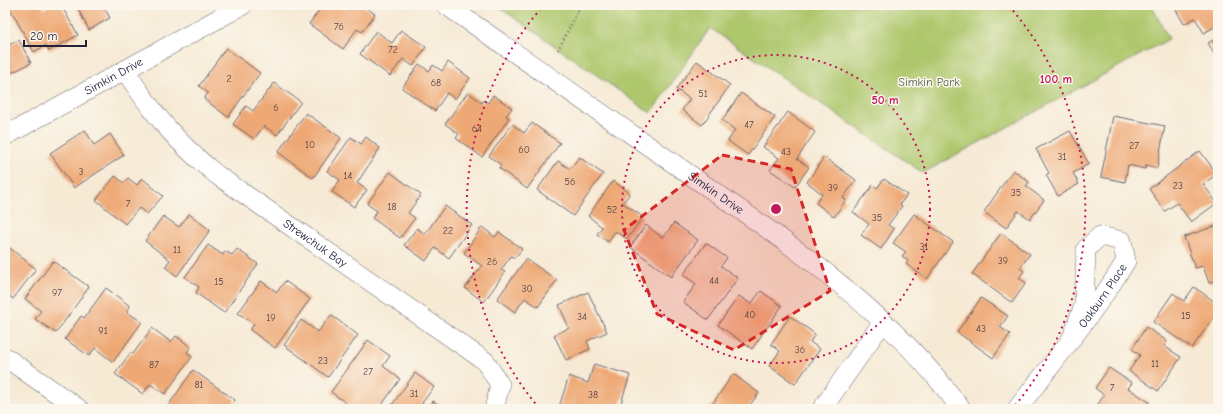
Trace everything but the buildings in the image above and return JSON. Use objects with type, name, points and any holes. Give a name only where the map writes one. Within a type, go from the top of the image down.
[{"type":"street","name":"Simkin Drive","points":[[5,136],[243,5]]},
{"type":"street","name":"Simkin Drive","points":[[446,5],[785,241],[850,292],[917,354],[961,409]]},
{"type":"street","name":"Strewchuk Bay","points":[[125,70],[145,101],[166,128],[188,151],[211,170],[485,361],[500,385],[494,409]]},
{"type":"street","name":"Oakburn Place","points":[[1017,409],[1072,338],[1112,284],[1126,261],[1122,241],[1100,236],[1086,249],[1084,305],[1072,338]]},
{"type":"street","points":[[822,409],[882,323]]},
{"type":"street","points":[[5,357],[78,409]]},
{"type":"path","points":[[558,50],[580,7]]},
{"type":"highlighted area","points":[[722,155],[791,169],[830,291],[734,350],[657,314],[624,230]]},
{"type":"green space","name":"Simkin Park","points":[[496,5],[1151,5],[1169,39],[923,173],[710,28],[651,113]]}]
